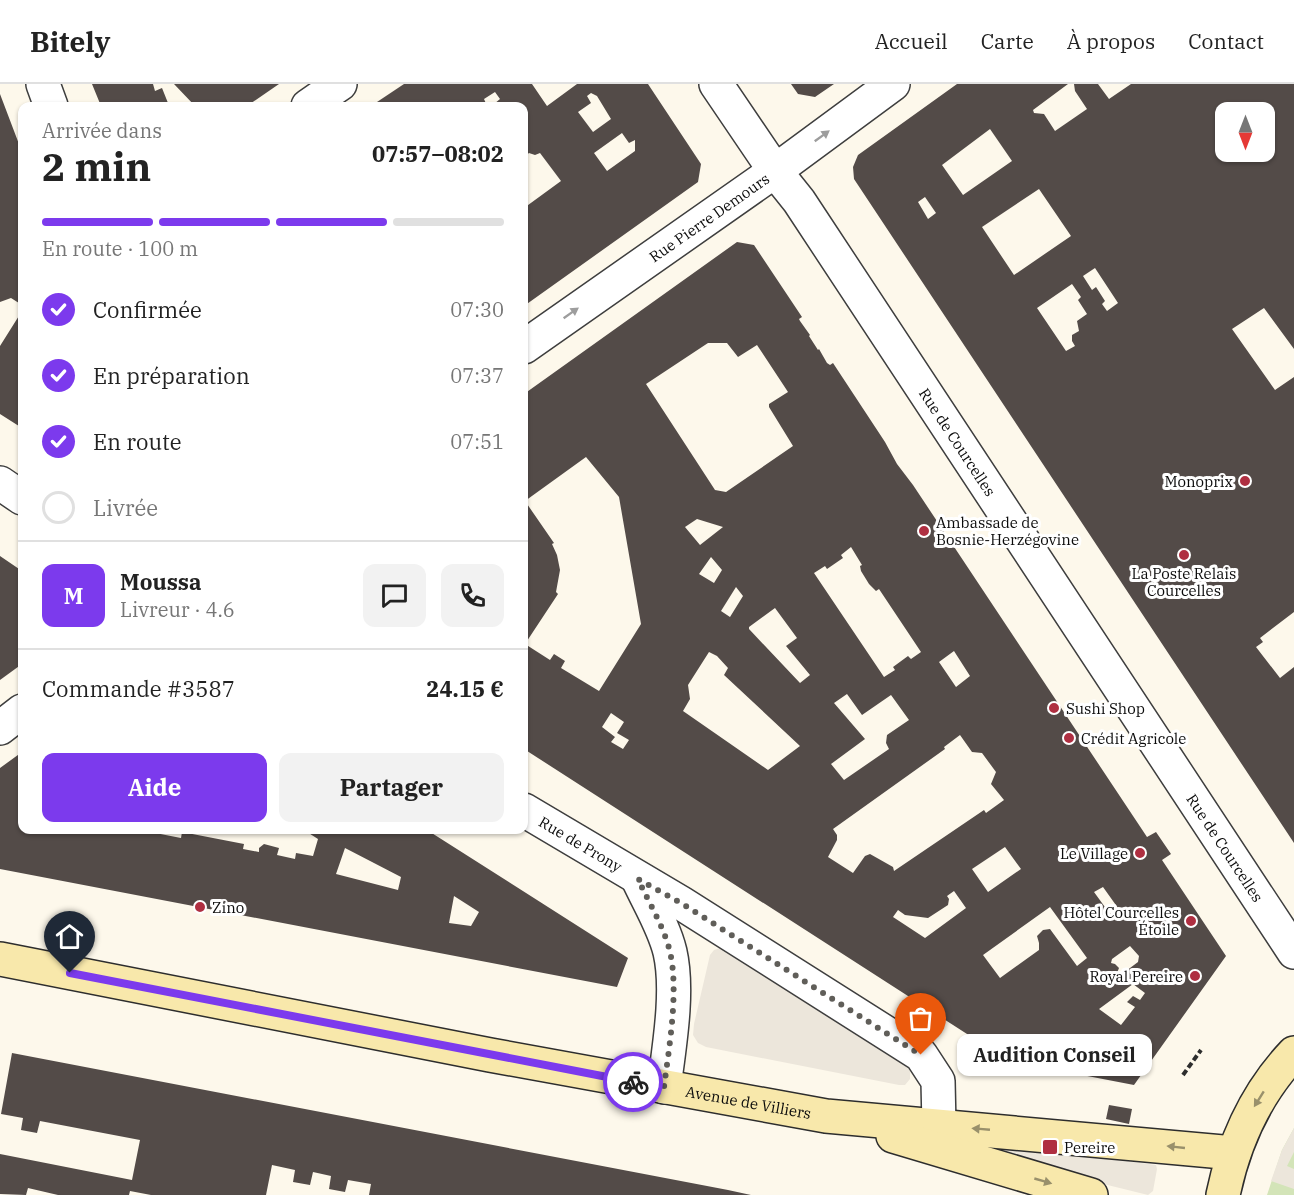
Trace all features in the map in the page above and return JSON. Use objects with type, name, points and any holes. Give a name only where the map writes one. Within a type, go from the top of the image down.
[{"type":"main road","name":"Avenue de Villiers","points":[[0,959],[826,1116],[1234,1153]]},
{"type":"main road","points":[[1223,1195],[1234,1153],[1254,1107],[1278,1070],[1294,1053]]},
{"type":"main road","name":"Avenue de Villiers","points":[[826,1116],[1091,1195]]},
{"type":"street","points":[[42,84],[49,102]]},
{"type":"street","points":[[314,102],[340,84]]},
{"type":"street","name":"Rue de Courcelles","points":[[716,84],[805,211],[1294,952]]},
{"type":"street","name":"Rue Pierre Demours","points":[[528,344],[775,171],[893,84]]},
{"type":"street","points":[[0,483],[18,495]]},
{"type":"street","points":[[0,728],[18,714]]},
{"type":"street","name":"Rue de Prony","points":[[528,812],[681,903],[921,1055],[938,1081],[939,1126]]},
{"type":"street","name":"Rue de Prony","points":[[638,879],[663,931],[670,953],[672,1028],[664,1087]]},
{"type":"path","points":[[1183,1075],[1201,1050]]},
{"type":"green space","points":[[1294,1128],[1294,1195],[1267,1195],[1282,1150]]},
{"type":"shaded area","points":[[720,948],[727,950],[906,1064],[910,1071],[910,1079],[905,1085],[899,1085],[706,1047],[698,1043],[693,1035],[694,1024],[710,955],[714,950]]},
{"type":"shaded area","points":[[1294,1128],[1294,1152],[1287,1166],[1294,1169],[1294,1189],[1271,1181],[1282,1150]]},
{"type":"shaded area","points":[[935,1134],[1156,1165],[1153,1191],[1148,1195],[1051,1171]]},
{"type":"building","points":[[92,84],[153,84],[155,91],[162,88],[168,102],[99,102]]},
{"type":"building","points":[[174,84],[279,84],[253,102],[191,102]]},
{"type":"building","points":[[404,84],[532,84],[547,106],[577,84],[648,84],[701,164],[698,182],[528,303],[528,205],[561,181],[540,153],[528,154],[528,102],[496,102],[500,99],[495,92],[484,99],[485,102],[377,102]],"holes":[[[591,93],[597,96],[611,119],[593,132],[578,112],[591,103],[587,96]],[[622,133],[629,143],[635,140],[635,151],[607,171],[594,153]]]},
{"type":"building","points":[[791,84],[834,84],[815,97],[798,94]]},
{"type":"building","points":[[957,84],[1068,84],[1033,110],[1034,113],[1044,114],[1055,131],[1087,109],[1075,91],[1074,84],[1098,84],[1109,99],[1131,84],[1294,84],[1294,349],[1264,308],[1232,329],[1275,390],[1294,377],[1294,612],[1260,638],[1263,642],[1256,647],[1280,678],[1294,667],[1294,843],[854,179],[853,167],[858,155]],"holes":[[[990,129],[1012,161],[963,195],[942,165]],[[1039,189],[1071,236],[1014,275],[982,227]],[[925,197],[936,213],[928,219],[918,202]],[[1095,268],[1118,303],[1107,311],[1102,304],[1105,301],[1096,287],[1092,290],[1083,276]],[[1072,284],[1081,297],[1078,300],[1087,314],[1077,321],[1079,331],[1072,335],[1075,346],[1066,351],[1037,308]]]},
{"type":"building","points":[[0,94],[18,141],[18,302],[11,298],[0,302]]},
{"type":"building","points":[[737,242],[754,245],[802,317],[799,319],[818,350],[827,363],[830,365],[833,363],[897,464],[1147,837],[1156,832],[1171,854],[1162,860],[1226,956],[1134,1085],[1009,1061],[528,752],[528,646],[550,660],[554,654],[565,661],[561,668],[599,691],[641,624],[619,497],[586,457],[528,499],[528,391]],"holes":[[[708,343],[727,343],[738,357],[757,345],[788,392],[769,404],[769,407],[793,446],[726,492],[715,490],[646,384]],[[697,519],[723,527],[700,545],[685,527]],[[851,547],[862,565],[860,566],[861,571],[869,584],[876,591],[879,589],[921,652],[911,659],[908,656],[893,667],[895,670],[884,677],[814,573],[825,566],[827,569],[843,558],[841,555]],[[711,557],[722,570],[714,583],[699,574]],[[736,587],[743,596],[730,617],[721,611]],[[775,608],[797,638],[786,646],[810,675],[800,683],[749,629]],[[954,651],[970,676],[956,687],[939,662]],[[709,652],[717,656],[728,668],[724,675],[800,746],[768,770],[683,711],[690,699],[688,685]],[[847,694],[862,715],[891,695],[909,720],[887,735],[886,743],[889,749],[844,780],[831,764],[865,739],[834,703]],[[611,713],[624,722],[617,733],[629,740],[623,749],[611,742],[615,737],[602,727]],[[960,735],[972,752],[982,753],[996,772],[991,784],[1004,800],[986,813],[984,810],[894,871],[893,867],[870,854],[865,856],[853,873],[828,857],[837,840],[833,829],[945,749],[944,747]],[[1005,847],[1021,869],[988,892],[972,869]],[[1103,887],[1118,908],[1110,914],[1094,892]],[[954,891],[966,908],[925,938],[893,917],[898,910],[905,915],[928,918],[948,905],[947,896]],[[1050,907],[1087,958],[1077,966],[1050,929],[1043,930],[1037,936],[1039,950],[1000,978],[983,955]],[[1130,946],[1139,956],[1138,962],[1122,974],[1117,973],[1119,968],[1111,963],[1112,959]],[[1133,984],[1145,993],[1140,1000],[1133,996],[1127,1002],[1135,1007],[1121,1025],[1099,1009]]]},
{"type":"building","points":[[18,317],[18,425],[0,414],[0,346]]},
{"type":"building","points":[[528,505],[554,543],[552,544],[560,570],[556,592],[558,594],[528,639]]},
{"type":"building","points":[[0,556],[18,568],[18,667],[0,680]]},
{"type":"building","points":[[18,755],[18,834],[160,834],[181,838],[182,834],[192,834],[244,844],[243,849],[259,852],[259,848],[264,844],[279,848],[277,855],[295,859],[296,853],[313,856],[318,839],[310,834],[433,834],[628,958],[617,987],[0,869],[0,768]],"holes":[[[345,848],[401,877],[398,890],[336,874]],[[454,896],[479,912],[471,926],[449,923]]]},
{"type":"building","points":[[12,1053],[751,1195],[369,1195],[371,1184],[348,1180],[345,1192],[329,1189],[331,1176],[313,1172],[310,1185],[293,1182],[295,1170],[272,1165],[266,1195],[151,1195],[130,1191],[129,1195],[58,1195],[28,1188],[26,1195],[0,1194],[0,1154],[132,1180],[140,1140],[40,1121],[37,1133],[21,1130],[23,1118],[1,1114]]},
{"type":"building","points":[[1109,1105],[1132,1109],[1129,1124],[1106,1119]]},
{"type":"way so far","points":[[633,1082],[664,1087],[672,1028],[670,953],[663,931],[638,879],[681,903],[921,1055]]},
{"type":"place","name":"Monoprix","points":[[1245,481]]},
{"type":"place","name":"Ambassade de Bosnie-Herzégovine","points":[[924,531]]},
{"type":"place","name":"La Poste Relais Courcelles","points":[[1184,555]]},
{"type":"place","name":"Sushi Shop","points":[[1054,708]]},
{"type":"place","name":"Crédit Agricole","points":[[1069,738]]},
{"type":"place","name":"Le Village","points":[[1140,853]]},
{"type":"place","name":"Zino","points":[[200,907]]},
{"type":"place","name":"Hôtel Courcelles Étoile","points":[[1191,921]]},
{"type":"place","name":"Royal Pereire","points":[[1195,976]]},
{"type":"place","name":"Audition Conseil","points":[[921,1055]]},
{"type":"place","name":"Pereire","points":[[1050,1147]]},
{"type":"route","points":[[70,973],[633,1082]]}]
